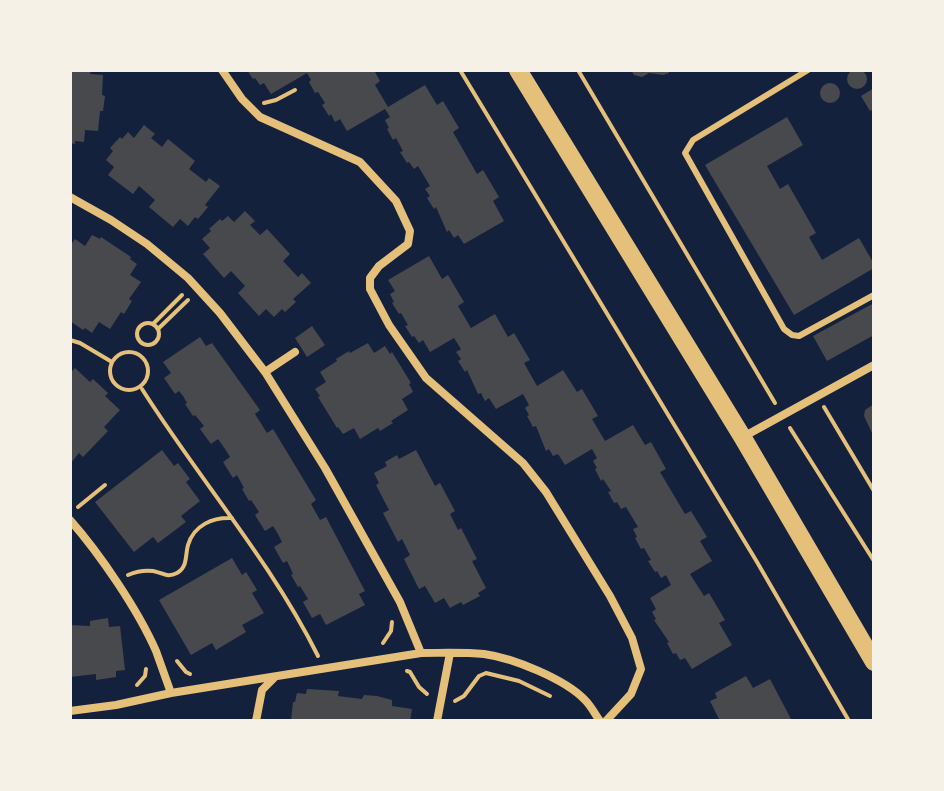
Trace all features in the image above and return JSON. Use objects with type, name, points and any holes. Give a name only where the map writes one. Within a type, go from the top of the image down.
[{"type":"main road","points":[[518,70],[743,438],[874,662]]},
{"type":"street","points":[[222,70],[242,99],[260,117],[360,162],[396,201],[410,231],[408,244],[379,266],[370,278],[370,289],[389,325],[426,378],[523,463],[546,492],[610,596],[632,638],[641,669],[631,694],[606,721]]},
{"type":"street","points":[[70,197],[147,244],[188,278],[220,313],[265,372],[325,468],[400,602],[421,653]]},
{"type":"street","points":[[265,372],[295,352]]},
{"type":"street","points":[[743,438],[874,365]]},
{"type":"street","points":[[70,520],[135,612],[155,650],[171,693]]},
{"type":"street","points":[[70,711],[421,653],[450,653],[486,655],[526,666],[558,680],[585,700],[600,721]]},
{"type":"street","points":[[437,721],[450,653]]},
{"type":"street","points":[[256,721],[262,690],[274,677]]},
{"type":"lane","points":[[808,70],[693,140],[685,153],[784,329],[799,336],[874,295]]},
{"type":"path","points":[[460,70],[757,562],[849,721]]},
{"type":"path","points":[[578,70],[782,416],[874,561]]},
{"type":"path","points":[[255,98],[263,104],[295,90]]},
{"type":"path","points":[[153,324],[184,293],[190,298],[158,329]]},
{"type":"path","points":[[143,324],[153,324],[158,329],[158,340],[153,344],[142,344],[138,339],[138,328],[143,324]]},
{"type":"path","points":[[70,340],[112,362]]},
{"type":"path","points":[[138,354],[142,344]]},
{"type":"path","points":[[123,352],[138,354],[148,366],[147,380],[135,390],[120,388],[110,377],[112,362],[123,352]]},
{"type":"path","points":[[142,389],[305,629],[318,656],[305,658]]},
{"type":"path","points":[[817,397],[874,491]]},
{"type":"path","points":[[70,499],[78,507],[105,485]]},
{"type":"path","points":[[120,564],[129,575],[153,571],[165,576],[173,575],[181,571],[186,562],[187,546],[196,531],[216,517],[232,518]]},
{"type":"path","points":[[375,647],[387,639],[392,622]]},
{"type":"path","points":[[174,654],[186,672],[193,675]]},
{"type":"path","points":[[128,691],[145,676],[147,663]]},
{"type":"path","points":[[404,671],[410,672],[422,692],[433,701]]},
{"type":"path","points":[[450,703],[464,696],[479,676],[486,673],[519,681],[556,698]]},
{"type":"building","points":[[857,69],[864,72],[867,79],[864,86],[857,89],[850,86],[847,79],[850,72]]},
{"type":"building","points":[[70,70],[91,70],[90,74],[103,75],[102,95],[105,96],[98,131],[85,130],[84,142],[75,141],[75,144],[70,143]]},
{"type":"building","points":[[247,70],[374,70],[380,81],[375,85],[388,107],[425,85],[437,105],[443,101],[459,128],[453,132],[477,174],[483,170],[499,197],[493,201],[504,221],[464,244],[458,235],[454,238],[449,230],[447,232],[436,207],[434,209],[427,198],[430,196],[425,189],[430,186],[418,166],[414,169],[400,152],[403,151],[396,138],[393,140],[387,129],[385,120],[390,117],[385,109],[347,131],[340,119],[335,122],[331,114],[329,116],[307,73],[271,94],[264,83],[260,85]]},
{"type":"building","points":[[631,70],[669,70],[669,73],[649,73],[642,77],[634,75]]},
{"type":"building","points":[[826,83],[834,83],[840,93],[834,103],[826,103],[820,97],[820,89]]},
{"type":"building","points":[[874,88],[874,109],[870,111],[861,96]]},
{"type":"building","points":[[787,117],[803,145],[767,166],[780,189],[788,184],[816,233],[809,237],[822,260],[859,238],[874,264],[874,268],[794,315],[705,165]]},
{"type":"building","points":[[144,125],[155,134],[151,138],[162,147],[168,139],[195,161],[189,169],[206,182],[209,178],[220,186],[205,205],[208,207],[188,226],[180,219],[173,227],[149,207],[155,200],[139,186],[133,194],[108,175],[114,167],[106,160],[113,151],[110,148],[128,132],[134,138]]},
{"type":"building","points":[[245,211],[255,221],[250,225],[260,235],[267,229],[290,254],[283,261],[298,277],[302,273],[311,283],[293,299],[296,302],[274,317],[266,309],[259,316],[238,293],[245,286],[231,271],[224,278],[203,254],[210,248],[202,239],[211,231],[209,229],[228,216],[234,222]]},
{"type":"building","points":[[92,235],[101,237],[131,257],[137,264],[130,275],[141,282],[129,299],[132,301],[124,314],[121,312],[110,329],[99,322],[92,333],[70,321],[70,246],[75,239],[85,246]]},
{"type":"building","points":[[429,256],[442,279],[448,275],[464,302],[458,306],[471,328],[495,314],[508,337],[514,333],[530,360],[524,363],[537,386],[563,370],[577,392],[582,389],[598,416],[592,419],[605,441],[633,425],[645,445],[651,442],[666,469],[660,472],[685,514],[691,511],[707,537],[700,541],[712,561],[690,574],[704,596],[709,593],[725,620],[719,623],[732,645],[692,669],[685,658],[680,660],[676,653],[673,654],[654,620],[652,612],[656,609],[650,598],[671,585],[666,575],[661,578],[655,572],[644,548],[641,549],[633,529],[638,527],[626,507],[621,509],[617,502],[614,503],[608,492],[611,491],[603,479],[601,481],[595,469],[593,461],[597,458],[592,449],[565,465],[558,454],[553,456],[549,449],[546,451],[536,426],[533,427],[527,416],[525,408],[529,405],[523,394],[496,409],[489,398],[485,401],[481,393],[478,394],[467,370],[465,372],[458,361],[461,359],[456,352],[461,349],[454,338],[430,352],[423,340],[419,343],[412,337],[401,313],[392,303],[390,294],[395,291],[388,280]]},
{"type":"building","points":[[874,303],[874,335],[827,361],[813,336]]},
{"type":"building","points":[[312,326],[325,345],[307,357],[295,338]]},
{"type":"building","points":[[200,337],[206,346],[212,343],[260,410],[255,414],[267,433],[273,429],[316,500],[311,504],[320,520],[326,517],[365,591],[359,594],[365,605],[326,625],[320,614],[312,618],[303,602],[308,599],[291,575],[287,561],[283,563],[274,547],[282,542],[278,534],[273,526],[265,531],[255,515],[259,512],[249,501],[237,475],[233,478],[223,462],[230,457],[225,449],[218,439],[211,444],[200,429],[204,426],[193,416],[183,396],[179,391],[175,394],[164,378],[171,373],[163,362]]},
{"type":"building","points":[[368,343],[374,353],[385,346],[390,354],[392,352],[411,383],[413,392],[402,399],[408,410],[380,431],[378,428],[360,439],[354,428],[343,434],[337,428],[315,389],[326,382],[320,372],[349,351]]},
{"type":"building","points":[[75,368],[108,393],[105,396],[120,410],[104,427],[108,431],[83,457],[79,453],[70,464],[70,373]]},
{"type":"building","points":[[874,404],[874,437],[864,416],[865,410]]},
{"type":"building","points":[[162,450],[174,466],[178,463],[190,479],[186,482],[200,501],[181,516],[186,522],[158,543],[153,537],[134,552],[95,502]]},
{"type":"building","points":[[416,450],[435,486],[440,483],[455,511],[450,514],[477,559],[472,561],[486,588],[478,593],[480,596],[463,605],[461,602],[450,608],[444,598],[435,603],[425,586],[419,589],[404,559],[410,555],[402,539],[398,542],[383,513],[389,510],[376,485],[379,483],[374,473],[387,466],[385,462],[397,455],[399,459]]},
{"type":"building","points":[[232,558],[242,575],[246,572],[257,590],[252,593],[264,613],[242,625],[246,632],[216,650],[212,643],[191,655],[159,600]]},
{"type":"building","points":[[108,618],[109,627],[120,626],[125,670],[116,671],[116,677],[96,680],[96,674],[70,677],[70,625],[90,626],[90,621]]},
{"type":"building","points":[[746,676],[753,688],[770,679],[792,721],[720,721],[710,701],[717,698],[715,693]]},
{"type":"building","points":[[307,689],[339,691],[338,696],[362,699],[364,695],[392,700],[392,706],[412,709],[410,721],[291,721],[297,693],[306,694]]}]
